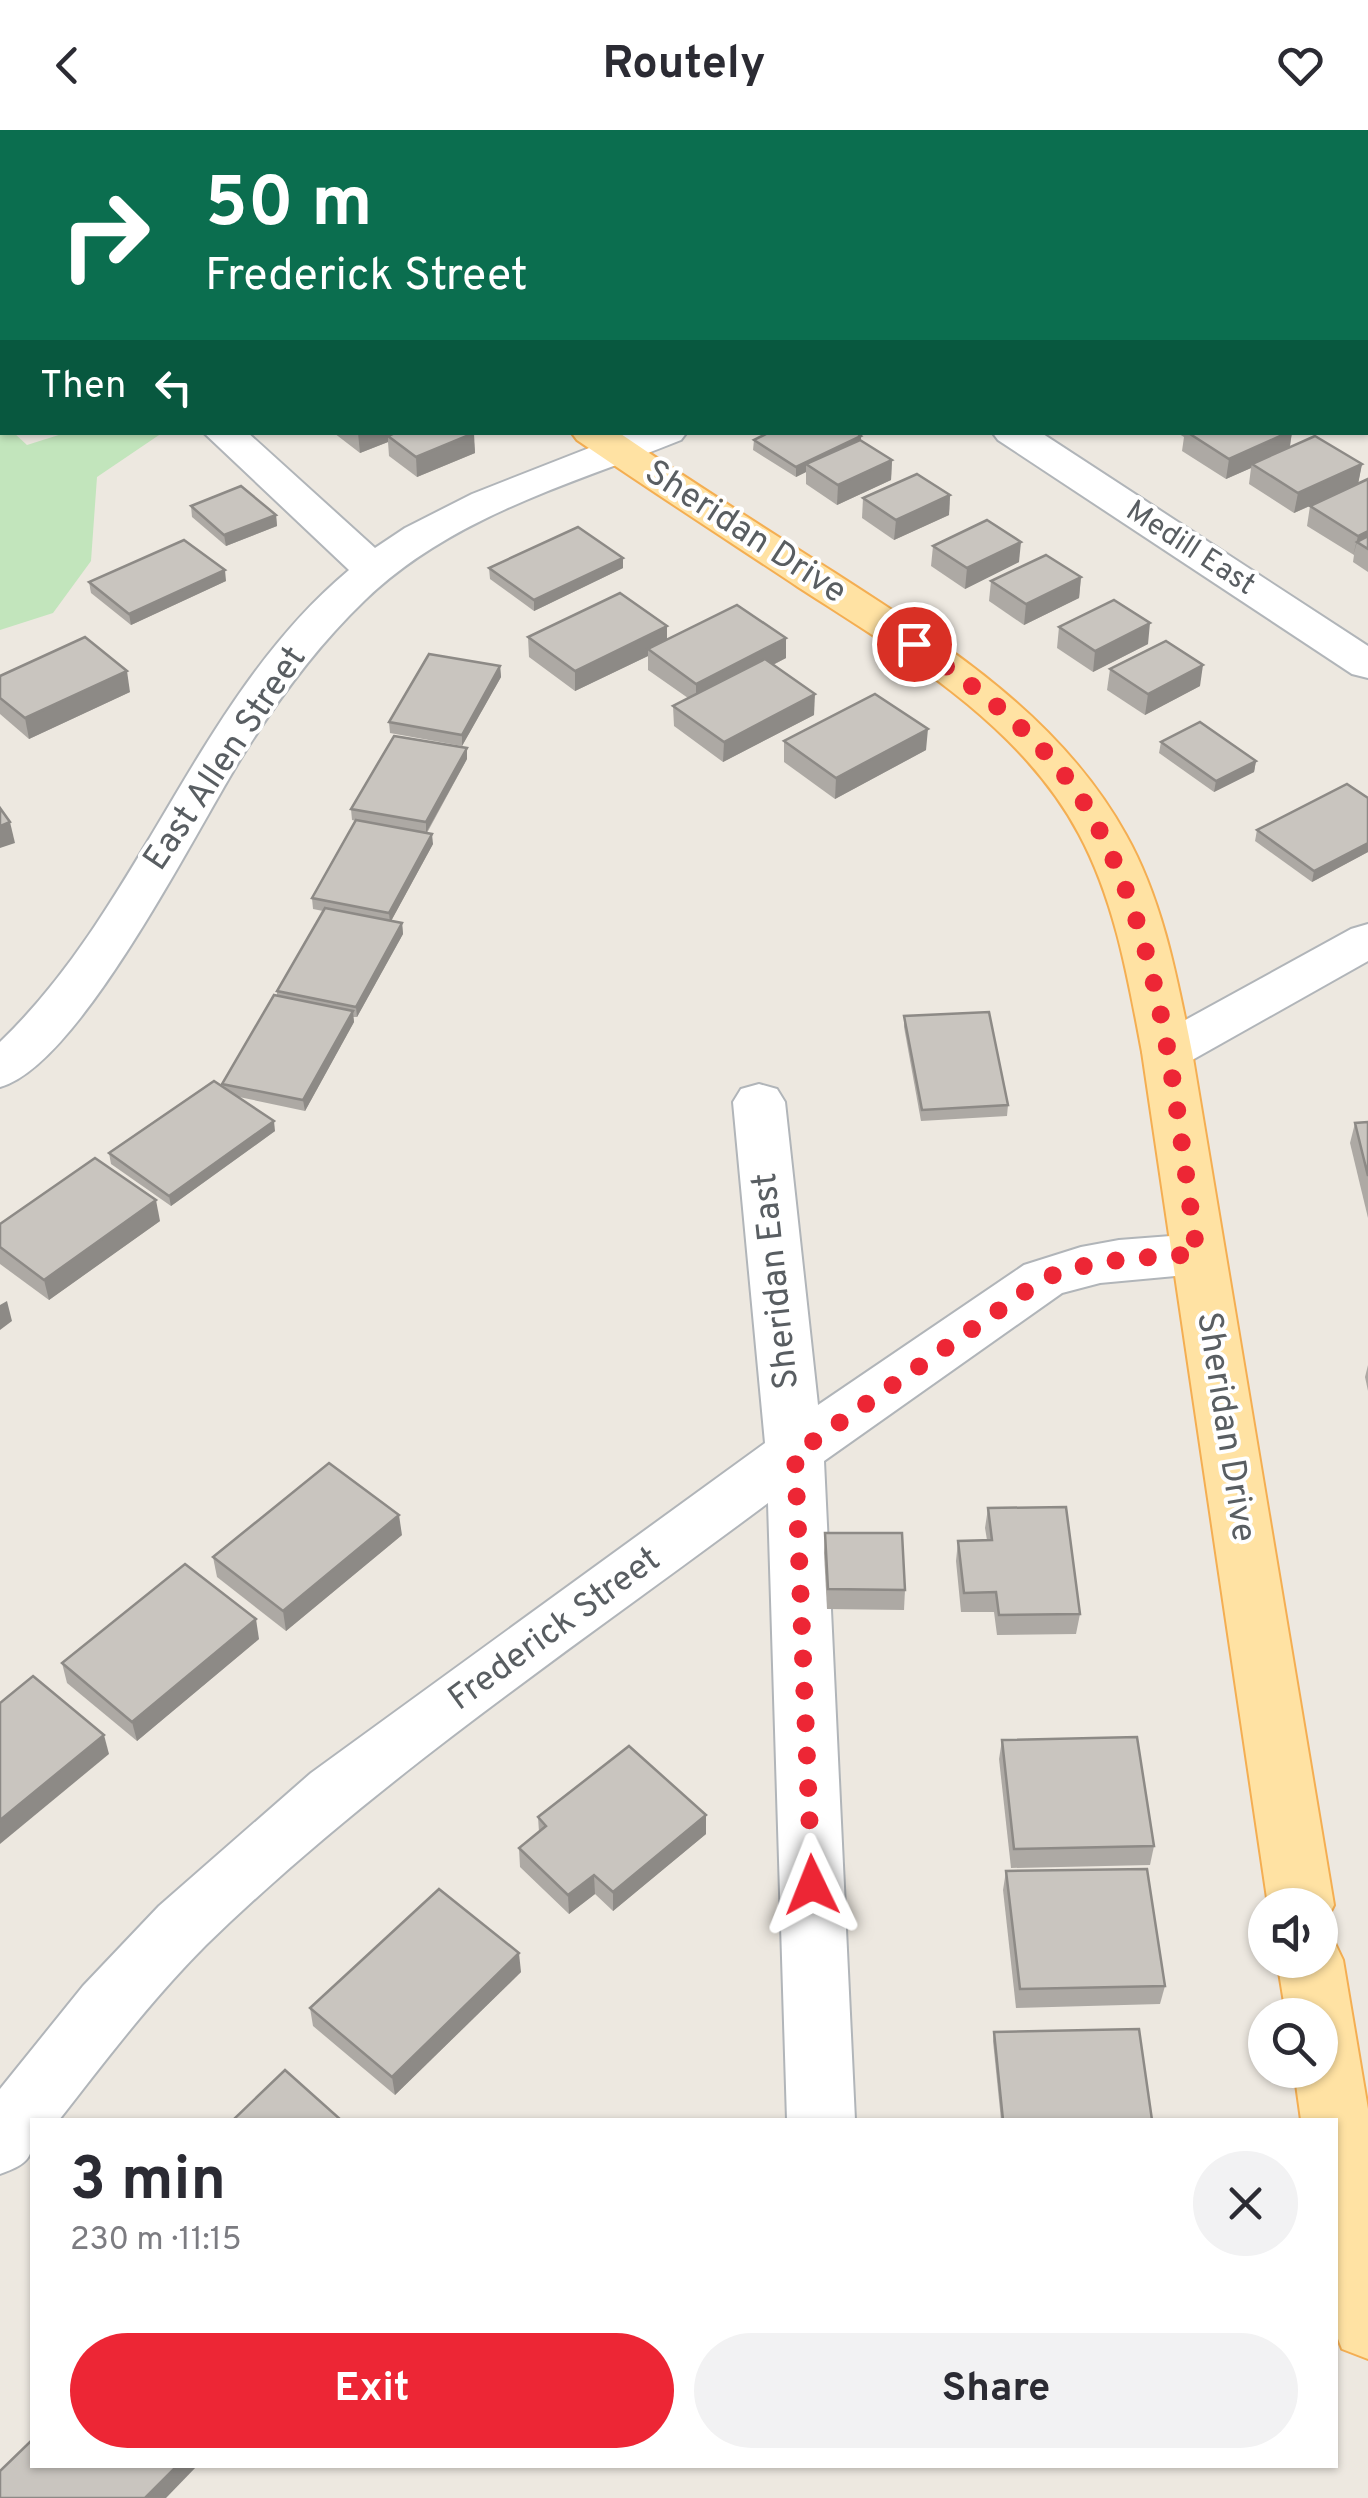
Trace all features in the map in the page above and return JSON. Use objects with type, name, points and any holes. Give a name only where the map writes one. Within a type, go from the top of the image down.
[{"type":"main road","name":"Sheridan Drive","points":[[605,442],[953,671],[1034,741],[1087,808],[1122,881],[1137,922],[1167,1052],[1298,1888]]},
{"type":"main road","points":[[1330,2088],[1335,2118]]},
{"type":"main road","points":[[1338,2136],[1368,2324]]},
{"type":"street","points":[[227,435],[374,570]]},
{"type":"street","name":"East Allen Street","points":[[0,1070],[28,1046],[78,982],[230,740],[288,659],[320,622],[374,570],[441,525],[605,442],[648,435]]},
{"type":"street","name":"Medill East","points":[[1017,435],[1368,665]]},
{"type":"street","points":[[1167,1052],[1368,940]]},
{"type":"street","name":"Sheridan East","points":[[759,1102],[795,1454],[821,2118]]},
{"type":"street","name":"Frederick Street","points":[[0,2142],[107,2007],[182,1926],[333,1792],[795,1454],[1043,1279],[1070,1268],[1126,1257],[1197,1254]]},
{"type":"green space","points":[[0,435],[16,435],[27,445],[59,435],[159,435],[97,477],[91,561],[53,613],[0,630]]},
{"type":"building","points":[[390,435],[469,435],[416,457]]},
{"type":"building","points":[[764,435],[861,436],[796,467],[754,440]]},
{"type":"building","points":[[1192,435],[1282,435],[1229,459]]},
{"type":"building","points":[[1315,436],[1362,464],[1298,493],[1252,464]]},
{"type":"building","points":[[860,440],[892,460],[838,485],[806,464]]},
{"type":"building","points":[[917,474],[950,495],[896,520],[863,498]]},
{"type":"building","points":[[1368,479],[1368,531],[1358,536],[1310,506]]},
{"type":"building","points":[[241,486],[276,515],[224,535],[191,506]]},
{"type":"building","points":[[987,520],[1021,542],[967,568],[933,546]]},
{"type":"building","points":[[578,527],[623,558],[534,600],[489,568]]},
{"type":"building","points":[[1368,536],[1368,549],[1357,542]]},
{"type":"building","points":[[184,540],[225,570],[129,614],[89,582]]},
{"type":"building","points":[[1046,555],[1081,577],[1026,604],[991,581]]},
{"type":"building","points":[[620,593],[667,626],[575,671],[528,637]]},
{"type":"building","points":[[1114,600],[1150,623],[1095,651],[1059,627]]},
{"type":"building","points":[[737,605],[786,638],[696,684],[648,649]]},
{"type":"building","points":[[85,637],[127,671],[25,718],[0,698],[0,676]]},
{"type":"building","points":[[1166,641],[1203,665],[1148,694],[1110,669]]},
{"type":"building","points":[[429,654],[500,666],[462,735],[389,722]]},
{"type":"building","points":[[765,659],[815,694],[724,742],[673,706]]},
{"type":"building","points":[[875,694],[928,729],[836,778],[784,741]]},
{"type":"building","points":[[1200,722],[1256,761],[1216,781],[1161,742]]},
{"type":"building","points":[[394,736],[467,748],[426,822],[351,809]]},
{"type":"building","points":[[1347,784],[1368,798],[1368,843],[1314,871],[1257,830]]},
{"type":"building","points":[[0,808],[10,822],[0,826]]},
{"type":"building","points":[[356,820],[432,834],[389,913],[312,898]]},
{"type":"building","points":[[325,908],[402,923],[356,1007],[277,991]]},
{"type":"building","points":[[274,995],[353,1011],[303,1100],[222,1084]]},
{"type":"building","points":[[989,1012],[1008,1105],[922,1110],[904,1016]]},
{"type":"building","points":[[214,1081],[274,1121],[169,1196],[109,1153]]},
{"type":"building","points":[[1368,1122],[1368,1176],[1355,1123]]},
{"type":"building","points":[[95,1158],[156,1200],[44,1280],[0,1247],[0,1224]]},
{"type":"building","points":[[329,1463],[399,1515],[283,1611],[213,1557]]},
{"type":"building","points":[[1066,1507],[1080,1614],[999,1615],[996,1592],[964,1593],[958,1541],[992,1540],[988,1508]]},
{"type":"building","points":[[825,1533],[902,1533],[905,1590],[828,1589]]},
{"type":"building","points":[[185,1564],[256,1619],[132,1722],[62,1663]]},
{"type":"building","points":[[33,1676],[104,1735],[0,1820],[0,1703]]},
{"type":"building","points":[[1137,1737],[1154,1846],[1014,1849],[1002,1740]]},
{"type":"building","points":[[629,1746],[706,1815],[613,1892],[594,1875],[568,1895],[519,1848],[546,1826],[538,1817]]},
{"type":"building","points":[[1147,1869],[1165,1986],[1020,1989],[1006,1871]]},
{"type":"building","points":[[439,1889],[519,1953],[392,2077],[310,2008]]},
{"type":"building","points":[[1139,2029],[1152,2118],[1003,2118],[994,2032]]},
{"type":"building","points":[[285,2070],[339,2118],[235,2118]]},
{"type":"building","points":[[30,2442],[30,2468],[175,2468],[145,2498],[0,2498],[0,2471]]},
{"type":"route","points":[[812,1885],[795,1454],[1043,1279],[1070,1268],[1126,1257],[1197,1254],[1157,1001],[1137,922],[1107,848],[1087,808],[1034,741],[977,688],[914,644]]}]
